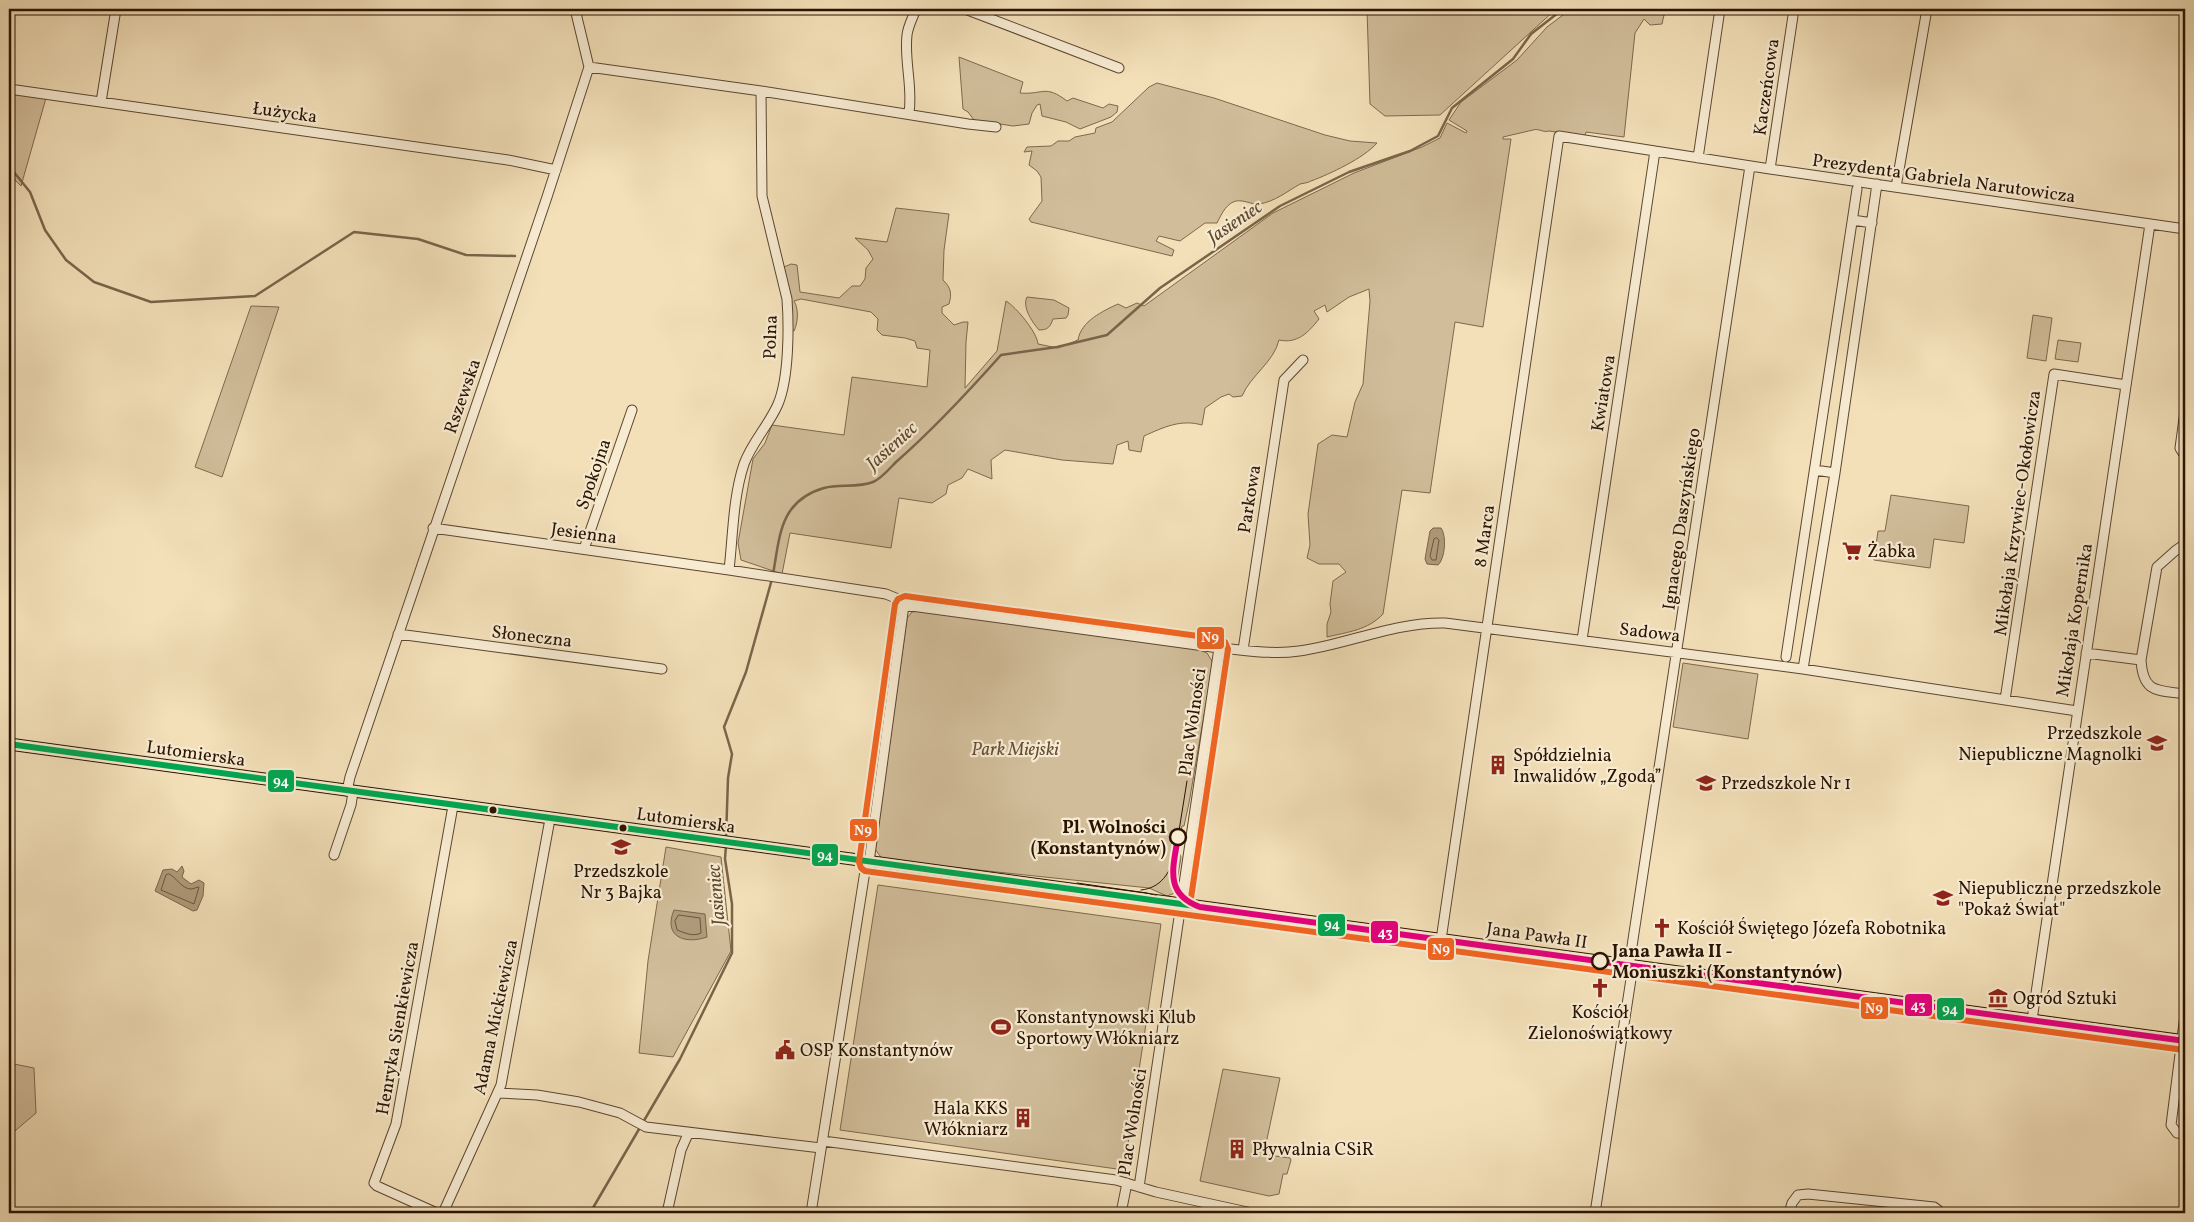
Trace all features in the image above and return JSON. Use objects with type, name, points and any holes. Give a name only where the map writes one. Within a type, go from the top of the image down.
[{"type":"main road","name":"Lutomierska","points":[[9,744],[1181,905]]},
{"type":"main road","name":"Jana Pawła II","points":[[1181,905],[2183,1041]]},
{"type":"street","points":[[101,102],[116,9]]},
{"type":"street","points":[[575,9],[589,67],[996,127]]},
{"type":"street","points":[[909,113],[911,100],[907,32],[916,9]]},
{"type":"street","points":[[965,9],[1119,68]]},
{"type":"street","points":[[1698,158],[1720,9]]},
{"type":"street","name":"Kaczeńcowa","points":[[1770,169],[1794,9]]},
{"type":"street","points":[[1896,187],[1927,9]]},
{"type":"street","name":"Rszewska","points":[[334,855],[351,805],[350,777],[556,170],[589,67]]},
{"type":"street","name":"Łużycka","points":[[9,89],[508,160],[556,170]]},
{"type":"street","name":"Polna","points":[[729,570],[744,464],[777,406],[784,379],[787,307],[784,282],[762,196],[761,91]]},
{"type":"street","name":"Prezydenta Gabriela Narutowicza","points":[[1559,136],[1770,169],[2185,229]]},
{"type":"street","name":"8 Marca","points":[[1441,940],[1559,136]]},
{"type":"street","name":"Kwiatowa","points":[[1582,640],[1655,151]]},
{"type":"street","name":"Ignacego Daszyńskiego","points":[[1595,1213],[1631,979],[1629,966],[1750,166]]},
{"type":"street","points":[[1803,669],[1835,473],[1877,184]]},
{"type":"street","points":[[1786,657],[1857,189]]},
{"type":"street","points":[[1853,220],[1872,223]]},
{"type":"street","name":"Mikołaja Kopernika","points":[[2032,1020],[2150,224]]},
{"type":"street","name":"Parkowa","points":[[1243,650],[1284,380],[1303,360]]},
{"type":"street","name":"Mikołaja Krzywiec-Okołowicza","points":[[2006,700],[2054,374],[2126,385]]},
{"type":"street","name":"Spokojna","points":[[584,549],[632,410]]},
{"type":"street","points":[[2185,411],[2180,448],[2185,456]]},
{"type":"street","points":[[1815,470],[1835,473]]},
{"type":"street","name":"Jesienna","points":[[434,528],[729,570]]},
{"type":"street","points":[[2185,544],[2157,567],[2142,660],[2143,676],[2148,686],[2153,690],[2185,694]]},
{"type":"street","points":[[729,570],[886,594],[898,599],[904,606],[868,863],[811,1213]]},
{"type":"street","name":"Plac Wolności","points":[[498,1093],[537,1095],[579,1102],[620,1113],[646,1127],[688,1134],[822,1145],[1127,1183],[1139,1187],[1219,648],[904,606]]},
{"type":"street","name":"Sadowa","points":[[1219,648],[1273,653],[1302,651],[1414,623],[1444,623],[1803,669],[2077,711]]},
{"type":"street","name":"Słoneczna","points":[[398,634],[662,669]]},
{"type":"street","points":[[2086,653],[2142,660]]},
{"type":"street","name":"Henryka Sienkiewicza","points":[[437,1213],[374,1183],[396,1124],[453,806]]},
{"type":"street","name":"Adama Mickiewicza","points":[[443,1213],[498,1093],[506,1059],[550,819]]},
{"type":"street","points":[[2185,1015],[2171,1125],[2177,1132],[2185,1134]]},
{"type":"street","points":[[667,1213],[681,1150],[688,1134]]},
{"type":"street","points":[[1121,1213],[1127,1183]]},
{"type":"street","points":[[1139,1187],[1222,1210],[1252,1213]]},
{"type":"street","points":[[1789,1213],[1792,1203],[1798,1195],[1808,1194],[1934,1207],[1942,1213]]},
{"type":"green space","points":[[1367,9],[1556,9],[1440,115],[1385,116],[1370,104]]},
{"type":"green space","points":[[1571,9],[1676,9],[1676,11],[1664,15],[1662,24],[1650,25],[1644,19],[1635,33],[1624,137],[1586,132],[1585,136],[1535,130],[1503,137],[1503,139],[1511,139],[1483,327],[1455,322],[1430,493],[1402,490],[1383,614],[1371,624],[1357,630],[1327,637],[1333,581],[1346,572],[1339,564],[1319,564],[1307,558],[1310,545],[1308,514],[1318,444],[1332,435],[1347,437],[1355,402],[1363,384],[1370,301],[1369,289],[1349,297],[1327,312],[1325,305],[1314,311],[1319,319],[1315,324],[1297,339],[1279,340],[1272,355],[1251,381],[1242,396],[1233,397],[1229,394],[1205,408],[1202,425],[1180,423],[1144,436],[1141,452],[1129,450],[1128,441],[1117,445],[1113,464],[1062,460],[1005,450],[991,460],[992,479],[968,469],[962,478],[948,485],[946,494],[932,503],[899,498],[891,548],[790,533],[782,574],[741,560],[738,543],[753,459],[765,443],[772,425],[844,435],[852,377],[927,387],[930,350],[917,348],[915,341],[882,335],[877,330],[878,319],[871,312],[801,299],[794,301],[797,308],[797,320],[794,331],[792,330],[791,310],[784,267],[791,264],[797,265],[800,292],[839,298],[852,286],[860,286],[865,279],[866,268],[873,259],[868,250],[855,238],[887,242],[896,208],[949,214],[944,250],[943,280],[949,288],[950,297],[949,304],[942,307],[942,313],[954,325],[968,322],[965,388],[997,351],[1006,301],[1025,320],[1034,333],[1038,344],[1058,348],[1078,340],[1083,327],[1088,322],[1100,313],[1118,304],[1126,308],[1137,303],[1144,306],[1273,213],[1354,173],[1422,147],[1440,138],[1447,123],[1466,133],[1467,131],[1449,120],[1461,102],[1517,60],[1547,27]]},
{"type":"green space","points":[[959,57],[1023,82],[1020,93],[1044,91],[1054,93],[1067,101],[1073,98],[1103,108],[1109,104],[1118,106],[1117,112],[1111,117],[1080,129],[1066,122],[1042,116],[1040,104],[1037,105],[1032,113],[1029,124],[1013,126],[974,120],[963,109]]},
{"type":"green space","points":[[1157,83],[1214,98],[1325,135],[1350,141],[1377,143],[1346,165],[1310,182],[1300,184],[1270,201],[1259,204],[1240,201],[1233,202],[1225,208],[1217,223],[1205,223],[1180,241],[1159,236],[1156,241],[1174,250],[1172,256],[1031,222],[1029,219],[1042,201],[1041,177],[1029,165],[1032,151],[1024,152],[1027,147],[1051,146],[1058,141],[1069,141],[1075,137],[1095,133],[1096,128],[1112,122],[1149,87]]},
{"type":"green space","points":[[9,93],[46,98],[21,186],[9,174]]},
{"type":"green space","points":[[1027,297],[1054,300],[1069,308],[1068,315],[1066,318],[1053,319],[1048,328],[1039,330],[1027,310]]},
{"type":"green space","points":[[251,306],[279,307],[222,477],[195,467]]},
{"type":"green space","points":[[2033,315],[2052,318],[2046,361],[2027,358]]},
{"type":"green space","points":[[2058,340],[2081,343],[2078,362],[2055,359]]},
{"type":"green space","points":[[1891,495],[1969,506],[1964,543],[1934,539],[1930,568],[1874,560],[1878,531],[1885,531]]},
{"type":"green space","name":"Park Miejski","points":[[920,611],[1197,649],[1207,653],[1213,663],[1189,803],[1184,826],[1182,826],[1178,851],[1181,857],[1175,893],[1167,896],[1149,888],[883,860],[875,849],[907,618],[912,612]]},
{"type":"green space","points":[[1683,663],[1758,674],[1748,739],[1673,727]]},
{"type":"green space","points":[[666,847],[721,857],[731,951],[673,1057],[639,1053],[648,961]]},
{"type":"green space","name":"Konstantynowski Klub Sportowy Włókniarz","points":[[878,885],[1161,924],[1124,1170],[840,1130]]},
{"type":"green space","points":[[9,1063],[34,1068],[36,1113],[9,1136]]},
{"type":"green space","points":[[1223,1069],[1280,1078],[1264,1153],[1266,1156],[1290,1158],[1291,1160],[1287,1174],[1283,1174],[1279,1194],[1269,1196],[1200,1181]]},
{"type":"water","points":[[1433,528],[1441,528],[1445,542],[1444,553],[1438,565],[1427,564],[1425,559],[1430,531]]},
{"type":"water","points":[[182,866],[184,871],[182,877],[191,884],[199,880],[204,883],[203,896],[197,910],[193,911],[155,891],[163,870],[172,869],[177,872]]},
{"type":"water","points":[[674,910],[705,914],[707,937],[691,940],[678,936],[671,926]]},
{"type":"waterway","name":"Jasieniec","points":[[773,574],[784,522],[798,502],[809,494],[824,488],[867,484],[879,478],[937,423],[1001,355],[1057,347],[1107,335],[1160,288],[1280,206],[1349,172],[1410,151],[1438,136],[1452,108],[1513,59],[1531,34],[1563,9]]},
{"type":"waterway","points":[[9,166],[30,192],[45,230],[66,260],[94,282],[151,302],[255,296],[354,232],[418,239],[466,255],[515,256]]},
{"type":"waterway","name":"Jasieniec","points":[[726,839],[728,778],[732,754],[724,727],[746,672],[772,579]]},
{"type":"waterway","name":"Jasieniec","points":[[590,1213],[680,1059],[732,953],[732,904],[725,859],[726,845]]},
{"type":"tram line","points":[[1178,837],[1187,781]]},
{"type":"tram line","points":[[1141,890],[1154,886],[1164,878],[1175,855]]},
{"type":"tram line","points":[[1077,883],[1147,893],[1186,905],[1200,907]]},
{"type":"transit line","name":"N9","points":[[1191,898],[1228,649],[1225,642],[1220,639],[905,596],[898,599],[895,604],[859,862],[861,868],[865,871],[2184,1050]]},
{"type":"transit line","name":"94","points":[[9,744],[2185,1041]]},
{"type":"transit line","name":"43","points":[[1178,837],[1173,869],[1176,887],[1189,902],[1200,907],[2185,1041]]},
{"type":"place","name":"Żabka","points":[[1852,551]]},
{"type":"place","name":"Przedszkole Niepubliczne Magnolki","points":[[2157,743]]},
{"type":"place","name":"Spółdzielnia Inwalidów „Zgoda”","points":[[1498,765]]},
{"type":"place","name":"Przedszkole Nr 1","points":[[1706,783]]},
{"type":"place","name":"Pl. Wolności (Konstantynów)","points":[[1178,837]]},
{"type":"place","name":"Przedszkole Nr 3 Bajka","points":[[621,847]]},
{"type":"place","name":"Niepubliczne przedszkole \"Pokaż Świat\"","points":[[1943,898]]},
{"type":"place","name":"Kościół Świętego Józefa Robotnika","points":[[1662,928]]},
{"type":"place","name":"Jana Pawła II - Moniuszki (Konstantynów)","points":[[1600,961]]},
{"type":"place","name":"Kościół Zielonoświątkowy","points":[[1600,988]]},
{"type":"place","name":"Ogród Sztuki","points":[[1998,998]]},
{"type":"place","name":"Konstantynowski Klub Sportowy Włókniarz","points":[[1001,1027]]},
{"type":"place","name":"OSP Konstantynów","points":[[785,1050]]},
{"type":"place","name":"Hala KKS Włókniarz","points":[[1023,1118]]},
{"type":"place","name":"Pływalnia CSiR","points":[[1237,1149]]}]
